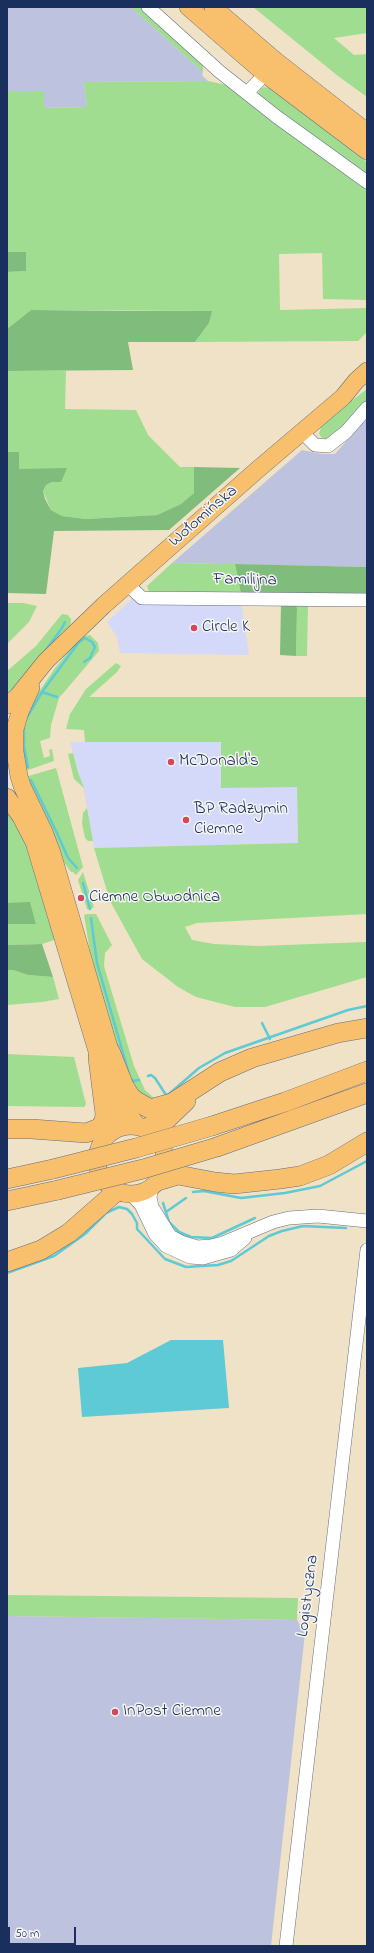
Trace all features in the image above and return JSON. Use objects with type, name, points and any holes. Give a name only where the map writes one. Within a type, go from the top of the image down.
[{"type":"highway","points":[[104,1054],[130,1096],[150,1109],[172,1103],[220,1072],[252,1058],[338,1033],[367,1028]]},
{"type":"highway","points":[[7,1129],[86,1133],[99,1128],[104,1122],[104,1054]]},
{"type":"highway","points":[[7,1179],[136,1148],[212,1126],[285,1102],[367,1071]]},
{"type":"highway","points":[[141,1127],[162,1124],[202,1084]]},
{"type":"highway","points":[[7,1201],[58,1190],[217,1147],[367,1093]]},
{"type":"highway","points":[[43,1130],[81,1142],[97,1141],[109,1134]]},
{"type":"highway","points":[[155,1184],[178,1175],[234,1184],[300,1176],[343,1158],[367,1142]]},
{"type":"highway","points":[[7,1262],[41,1250],[69,1233],[124,1192]]},
{"type":"main road","points":[[188,7],[265,74],[367,151]]},
{"type":"main road","points":[[213,7],[276,61],[367,132]]},
{"type":"main road","name":"Wołomińska","points":[[7,705],[68,640],[128,584],[343,397],[356,381],[367,371]]},
{"type":"main road","name":"Wołomińska","points":[[343,397],[367,384]]},
{"type":"main road","name":"Wołomińska","points":[[7,721],[68,640]]},
{"type":"main road","points":[[7,797],[21,817],[34,842],[104,1054],[126,1110],[141,1127],[158,1138],[165,1155],[165,1164],[155,1184],[142,1192],[124,1192],[103,1179],[97,1163],[99,1150],[109,1134],[115,1116],[104,1054],[52,853],[44,832],[35,816],[22,786],[17,762],[14,736],[20,712],[32,688]]},
{"type":"main road","points":[[7,777],[35,816]]},
{"type":"main road","points":[[109,1134],[125,1126],[141,1127]]},
{"type":"street","points":[[148,7],[220,72],[277,117],[367,182]]},
{"type":"street","points":[[247,93],[276,61]]},
{"type":"street","points":[[302,432],[315,445],[328,446],[346,432],[367,408]]},
{"type":"street","name":"Familijna","points":[[128,584],[142,598],[367,600]]},
{"type":"street","points":[[155,1184],[150,1197],[156,1216],[170,1236],[181,1242],[197,1247],[211,1246],[254,1231],[273,1222],[307,1215],[367,1221]]},
{"type":"street","points":[[124,1192],[141,1205],[148,1222],[166,1246],[190,1257],[203,1258],[231,1250],[254,1231]]},
{"type":"street","name":"Logistyczna","points":[[286,1946],[367,1250]]},
{"type":"shaded area","points":[[7,7],[131,7],[203,72],[202,75],[208,81],[84,82],[87,107],[44,108],[44,91],[7,91]]},
{"type":"shaded area","points":[[367,417],[367,567],[172,563],[302,450],[321,454],[335,454]]},
{"type":"shaded area","points":[[134,597],[241,602],[249,655],[120,653],[117,637],[107,622]]},
{"type":"shaded area","points":[[70,742],[221,742],[221,788],[297,786],[298,843],[94,848],[84,791]]},
{"type":"shaded area","points":[[7,1616],[297,1620],[305,1633],[271,1946],[7,1946]]},
{"type":"green space","points":[[131,7],[141,7],[167,30],[203,65],[203,72]]},
{"type":"green space","points":[[253,7],[367,7],[367,33],[334,38],[354,55],[367,54],[367,97],[338,76]]},
{"type":"green space","points":[[208,81],[226,85],[367,188],[367,300],[323,299],[322,253],[279,254],[280,310],[367,308],[367,332],[358,341],[195,342],[209,323],[211,311],[31,310],[7,329],[7,272],[26,271],[26,252],[7,252],[7,91],[44,91],[44,108],[87,107],[84,82]]},
{"type":"green space","points":[[264,87],[269,88],[367,162],[367,177],[279,112],[258,94],[260,89]]},
{"type":"green space","points":[[7,252],[26,252],[26,271],[7,272]]},
{"type":"green space","points":[[31,310],[212,311],[209,323],[195,342],[128,342],[133,370],[7,371],[7,329]]},
{"type":"green space","points":[[7,371],[66,371],[65,409],[136,410],[148,435],[180,467],[194,467],[194,493],[181,504],[157,515],[86,519],[62,516],[51,510],[43,491],[46,485],[52,482],[19,469],[19,452],[7,452]]},
{"type":"green space","points":[[367,389],[367,401],[340,430],[331,438],[324,439],[321,437],[319,434],[321,427],[342,408]]},
{"type":"green space","points":[[7,452],[19,452],[19,469],[67,468],[61,482],[52,482],[46,485],[43,491],[45,499],[51,510],[62,516],[86,519],[157,515],[181,504],[194,493],[194,467],[240,468],[169,530],[54,531],[46,594],[7,593]]},
{"type":"green space","points":[[172,563],[235,564],[241,594],[149,592],[147,586]]},
{"type":"green space","points":[[235,564],[367,567],[367,595],[241,594]]},
{"type":"green space","points":[[7,603],[23,603],[37,606],[29,622],[7,644]]},
{"type":"green space","points":[[281,603],[295,603],[297,608],[296,656],[280,655]]},
{"type":"green space","points":[[295,603],[308,603],[307,656],[296,656],[297,608]]},
{"type":"green space","points":[[62,614],[68,615],[71,619],[70,629],[7,701],[7,671],[36,646]]},
{"type":"green space","points":[[90,635],[98,643],[99,651],[59,698],[51,725],[50,738],[40,741],[44,758],[50,756],[49,750],[52,749],[54,761],[25,771],[20,737],[24,714],[55,668],[78,640],[84,636]]},
{"type":"green space","points":[[116,663],[121,666],[117,672],[89,697],[367,697],[367,914],[197,923],[185,927],[192,940],[214,944],[258,946],[367,942],[367,977],[265,1007],[235,1007],[196,997],[178,987],[142,959],[110,901],[94,848],[298,843],[297,787],[221,788],[221,742],[85,742],[84,730],[66,729],[70,714],[86,689]]},
{"type":"green space","points":[[73,753],[84,788],[74,779],[68,754]]},
{"type":"green space","points":[[56,768],[83,867],[76,875],[71,872],[63,861],[25,777]]},
{"type":"green space","points":[[7,808],[24,835],[57,939],[42,944],[7,945],[7,924],[36,924],[30,903],[7,903]]},
{"type":"green space","points":[[87,808],[93,841],[88,841],[85,838],[82,823],[83,813]]},
{"type":"green space","points":[[83,872],[94,907],[89,910],[87,909],[78,880]]},
{"type":"green space","points":[[30,902],[36,924],[7,924],[7,903]]},
{"type":"green space","points":[[96,914],[112,945],[105,953],[104,966],[134,1066],[145,1090],[154,1098],[156,1103],[129,1086],[92,964],[84,915]]},
{"type":"green space","points":[[42,944],[53,977],[28,975],[13,970],[7,970],[7,945]]},
{"type":"green space","points":[[7,970],[13,970],[28,975],[53,977],[59,999],[7,1005]]},
{"type":"green space","points":[[7,1054],[74,1057],[86,1104],[84,1107],[7,1106]]},
{"type":"green space","points":[[7,1595],[298,1598],[297,1620],[7,1616]]},
{"type":"water","points":[[171,1340],[223,1340],[229,1408],[82,1417],[78,1368],[127,1363]]},
{"type":"waterway","points":[[45,651],[65,622]]},
{"type":"waterway","points":[[26,719],[42,692],[79,642],[85,638],[92,642],[95,647],[90,658],[84,662]]},
{"type":"waterway","points":[[42,692],[57,697]]},
{"type":"waterway","points":[[24,728],[24,746],[28,767]]},
{"type":"waterway","points":[[31,780],[68,858],[77,868]]},
{"type":"waterway","points":[[83,883],[90,909]]},
{"type":"waterway","points":[[91,918],[97,963],[129,1074]]},
{"type":"waterway","points":[[148,1076],[151,1075],[155,1078],[166,1095],[199,1068],[225,1053],[348,1010],[367,1006]]},
{"type":"waterway","points":[[262,1023],[270,1039]]},
{"type":"waterway","points":[[131,1079],[133,1081],[139,1080]]},
{"type":"waterway","points":[[193,1192],[204,1191],[241,1198],[285,1193],[320,1186],[367,1161]]},
{"type":"waterway","points":[[166,1212],[186,1198]]},
{"type":"waterway","points":[[163,1203],[169,1222],[179,1232],[191,1237],[212,1238],[255,1218]]},
{"type":"waterway","points":[[7,1273],[54,1256],[85,1234],[106,1213],[119,1207],[127,1209],[132,1214],[137,1223],[137,1229],[165,1259],[186,1267],[218,1265],[231,1261],[269,1236],[282,1231],[303,1226],[346,1228]]},
{"type":"place","name":"Circle K","points":[[194,628]]},
{"type":"place","name":"McDonald's","points":[[171,762]]},
{"type":"place","name":"BP Radzymin Ciemne","points":[[186,820]]},
{"type":"place","name":"Ciemne Obwodnica","points":[[81,898]]},
{"type":"place","name":"InPost Ciemne","points":[[115,1712]]}]
